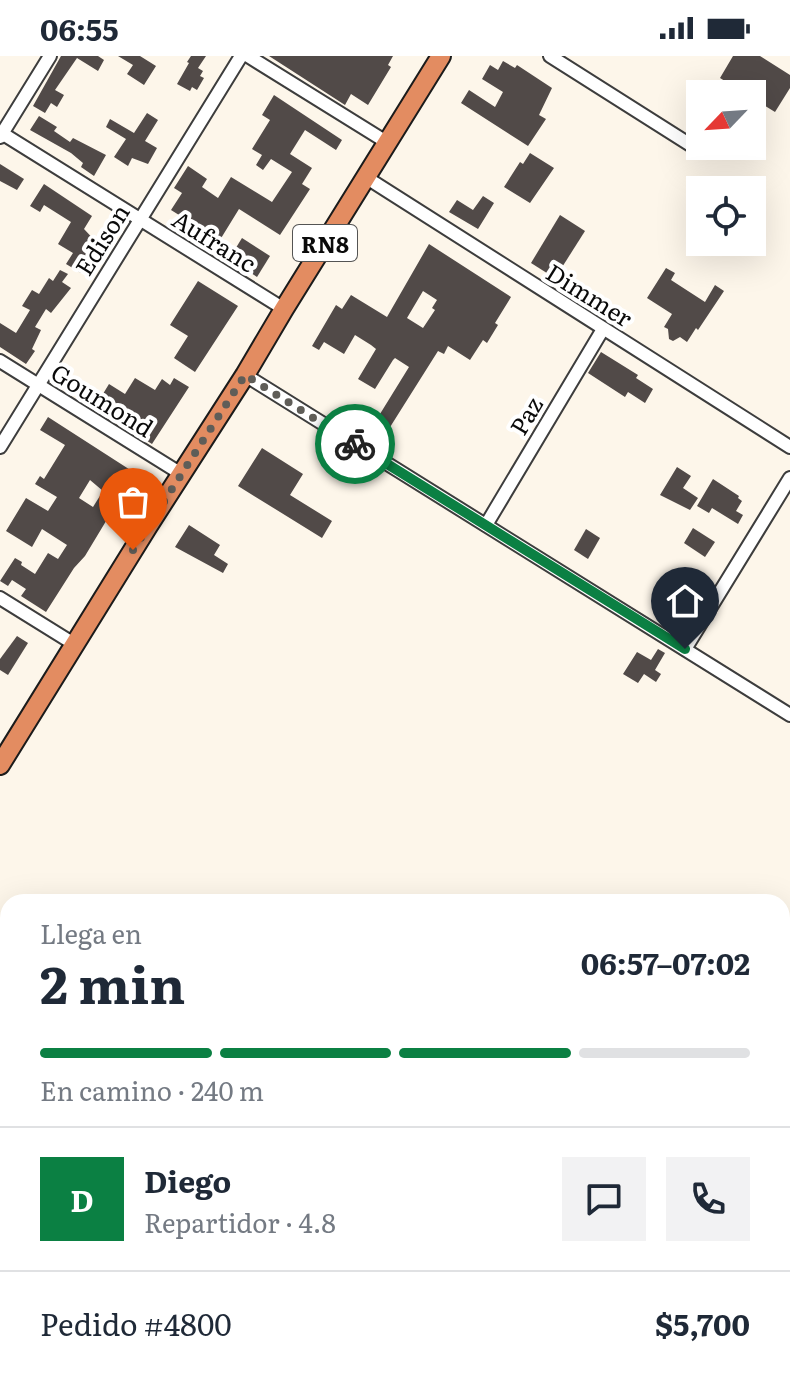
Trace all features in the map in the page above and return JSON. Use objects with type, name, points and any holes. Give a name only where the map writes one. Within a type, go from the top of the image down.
[{"type":"highway","name":"RN8","points":[[0,765],[441,56]]},
{"type":"street","points":[[1,134],[50,56]]},
{"type":"street","name":"Edison","points":[[0,447],[241,56]]},
{"type":"street","points":[[248,56],[388,143]]},
{"type":"street","points":[[550,56],[686,142]]},
{"type":"street","name":"Aufranc","points":[[1,134],[284,309]]},
{"type":"street","name":"Dimmer","points":[[367,178],[790,447]]},
{"type":"street","name":"Paz","points":[[486,525],[603,329]]},
{"type":"street","name":"Goumond","points":[[0,361],[183,475]]},
{"type":"street","points":[[245,375],[790,715]]},
{"type":"street","points":[[685,649],[790,478]]},
{"type":"street","points":[[0,598],[74,644]]},
{"type":"building","points":[[61,56],[98,56],[104,60],[98,71],[77,58],[55,90],[64,95],[57,107],[51,103],[45,113],[33,106]]},
{"type":"building","points":[[118,56],[140,56],[156,66],[144,85],[127,74],[133,65]]},
{"type":"building","points":[[191,56],[206,56],[198,68],[203,71],[200,76],[204,78],[197,90],[192,87],[190,91],[177,84]]},
{"type":"building","points":[[269,56],[393,56],[388,65],[391,67],[368,105],[351,94],[345,105]]},
{"type":"building","points":[[733,56],[760,56],[790,75],[790,88],[775,112],[766,107],[766,80],[720,78]]},
{"type":"building","points":[[503,61],[515,68],[517,65],[552,88],[539,115],[546,119],[528,146],[461,103],[469,90],[495,107],[503,92],[482,79],[490,65],[498,70]]},
{"type":"building","points":[[274,95],[342,140],[336,150],[305,130],[290,154],[312,168],[302,184],[310,189],[280,235],[239,209],[215,248],[182,228],[187,220],[171,210],[182,193],[174,188],[188,166],[207,179],[202,187],[218,198],[231,177],[272,202],[292,172],[271,159],[263,170],[256,165],[262,155],[252,149],[270,120],[262,115]]},
{"type":"building","points":[[147,113],[158,120],[145,141],[157,148],[148,164],[132,158],[128,166],[114,157],[126,139],[106,127],[110,119],[134,133]]},
{"type":"building","points":[[39,116],[57,127],[54,131],[70,142],[73,138],[106,155],[94,176],[81,167],[83,163],[71,153],[30,130]]},
{"type":"building","points":[[530,153],[554,168],[530,203],[504,187],[520,162],[523,164]]},
{"type":"building","points":[[0,164],[24,179],[17,190],[0,181]]},
{"type":"building","points":[[44,184],[92,216],[84,229],[99,245],[81,273],[66,264],[73,253],[58,244],[71,222],[44,205],[40,212],[30,206]]},
{"type":"building","points":[[483,196],[494,203],[478,229],[449,212],[457,200],[473,210]]},
{"type":"building","points":[[560,215],[585,231],[559,272],[550,275],[531,263]]},
{"type":"building","points":[[242,238],[270,256],[257,277],[229,259]]},
{"type":"building","points":[[429,244],[511,297],[487,343],[483,340],[470,360],[448,346],[444,354],[438,351],[380,443],[367,435],[409,367],[395,358],[375,389],[358,379],[376,349],[371,345],[355,335],[344,354],[324,342],[319,350],[312,346],[336,305],[342,309],[351,295],[387,317]],"holes":[[[423,291],[437,300],[432,308],[435,310],[423,328],[407,318]]]},
{"type":"building","points":[[666,268],[675,273],[671,280],[705,302],[715,285],[724,291],[687,342],[680,337],[673,341],[669,339],[668,329],[664,327],[672,314],[647,298]]},
{"type":"building","points":[[60,270],[68,274],[62,282],[71,288],[51,313],[46,309],[35,327],[41,330],[32,349],[35,351],[26,364],[0,347],[0,323],[16,333],[30,310],[22,306],[32,290],[39,294],[49,278],[53,281]]},
{"type":"building","points":[[198,281],[238,306],[195,372],[174,358],[188,336],[170,325]]},
{"type":"building","points":[[601,352],[638,375],[636,378],[653,389],[645,403],[628,392],[625,397],[588,373]]},
{"type":"building","points":[[135,378],[155,390],[162,379],[170,385],[174,378],[189,387],[152,444],[111,418],[114,412],[98,402],[109,384],[125,394]]},
{"type":"building","points":[[48,417],[135,473],[85,556],[46,612],[21,596],[26,589],[12,580],[8,586],[0,581],[15,558],[35,574],[48,553],[58,559],[67,545],[42,529],[32,547],[6,531],[26,498],[48,511],[57,497],[35,484],[40,476],[44,479],[65,445],[40,430]],"holes":[[[90,480],[103,491],[93,507],[79,498]]]},
{"type":"building","points":[[262,448],[303,474],[290,495],[332,521],[322,538],[238,486]]},
{"type":"building","points":[[677,467],[691,476],[683,488],[698,498],[690,510],[660,495]]},
{"type":"building","points":[[713,479],[742,501],[736,511],[743,515],[738,524],[712,508],[709,513],[697,506]]},
{"type":"building","points":[[189,525],[220,545],[214,555],[228,564],[223,573],[175,547]]},
{"type":"building","points":[[693,528],[715,542],[705,557],[684,543]]},
{"type":"building","points":[[586,529],[600,538],[588,559],[574,550]]},
{"type":"building","points":[[17,636],[28,643],[8,675],[0,670],[0,659]]},
{"type":"building","points":[[658,649],[665,653],[655,670],[661,674],[656,682],[644,674],[638,683],[623,674],[637,652],[651,660]]},
{"type":"way so far","points":[[133,550],[245,375],[355,444]]},
{"type":"route","points":[[355,444],[685,649]]}]
